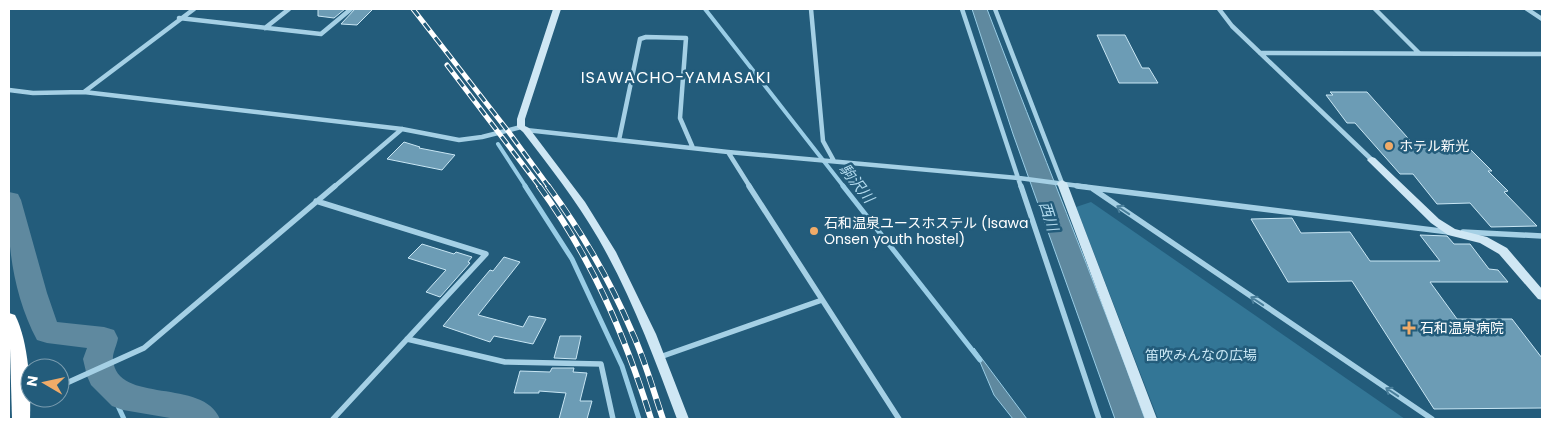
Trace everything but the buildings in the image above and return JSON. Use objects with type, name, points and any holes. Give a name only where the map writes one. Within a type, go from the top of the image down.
[{"type":"highway","points":[[9,320],[14,339],[16,378],[20,390]]},
{"type":"main road","points":[[557,9],[521,119],[523,128],[585,209],[611,251],[654,339],[683,419]]},
{"type":"main road","points":[[1372,160],[1434,221],[1452,232],[1483,240],[1503,251],[1542,296]]},
{"type":"main road","points":[[1059,183],[1150,419]]},
{"type":"street","points":[[84,92],[179,18],[194,9]]},
{"type":"street","points":[[265,28],[289,9]]},
{"type":"street","points":[[179,18],[321,34],[350,9]]},
{"type":"street","points":[[811,9],[822,142],[833,161]]},
{"type":"street","points":[[962,9],[1099,419]]},
{"type":"street","points":[[995,9],[1059,183]]},
{"type":"street","points":[[1219,9],[1232,26],[1372,160]]},
{"type":"street","points":[[1375,9],[1419,53]]},
{"type":"street","points":[[1527,9],[1542,19]]},
{"type":"street","points":[[619,140],[640,39],[646,37],[686,38],[680,118],[694,148]]},
{"type":"street","points":[[1260,53],[1542,54]]},
{"type":"street","points":[[9,90],[33,93],[84,92],[402,129],[459,140],[523,128],[728,152],[1028,179],[1406,228],[1542,236]]},
{"type":"street","points":[[70,382],[144,348],[402,129]]},
{"type":"street","points":[[728,152],[899,419]]},
{"type":"street","points":[[1090,188],[1432,419]]},
{"type":"street","points":[[316,201],[486,254],[333,419]]},
{"type":"street","points":[[660,357],[822,300]]},
{"type":"street","points":[[408,339],[506,362],[601,364],[613,419]]},
{"type":"green space","name":"笛吹みんなの広場","points":[[1091,202],[1405,419],[1158,419],[1076,207]]},
{"type":"water","name":"西川","points":[[972,9],[987,9],[1107,316],[1145,419],[1115,419],[1013,134]]},
{"type":"water","points":[[974,348],[1027,419],[1013,419],[994,395]]},
{"type":"waterway","name":"駒沢川","points":[[705,9],[844,187]]},
{"type":"waterway","points":[[498,144],[526,187]]},
{"type":"waterway","points":[[525,186],[572,259],[622,366],[639,419]]},
{"type":"waterway","name":"駒沢川","points":[[843,186],[980,360]]},
{"type":"waterway","points":[[9,200],[33,293],[47,332],[104,338],[98,359],[102,376],[123,397],[187,408],[205,419]]},
{"type":"waterway","points":[[118,406],[124,419]]},
{"type":"railway","points":[[413,9],[549,187]]},
{"type":"railway","points":[[447,65],[540,187]]},
{"type":"railway","points":[[539,186],[575,241],[605,298],[630,357],[651,419]]},
{"type":"railway","points":[[548,186],[572,220],[614,294],[641,353],[663,419]]},
{"type":"place","name":"ホテル新光","points":[[1389,146]]},
{"type":"place","name":"石和温泉ユースホステル (Isawa Onsen youth hostel)","points":[[814,231]]},
{"type":"place","name":"石和温泉病院","points":[[1409,328]]},
{"type":"district","name":"ISAWACHO-YAMASAKI","points":[[676,77]]}]
